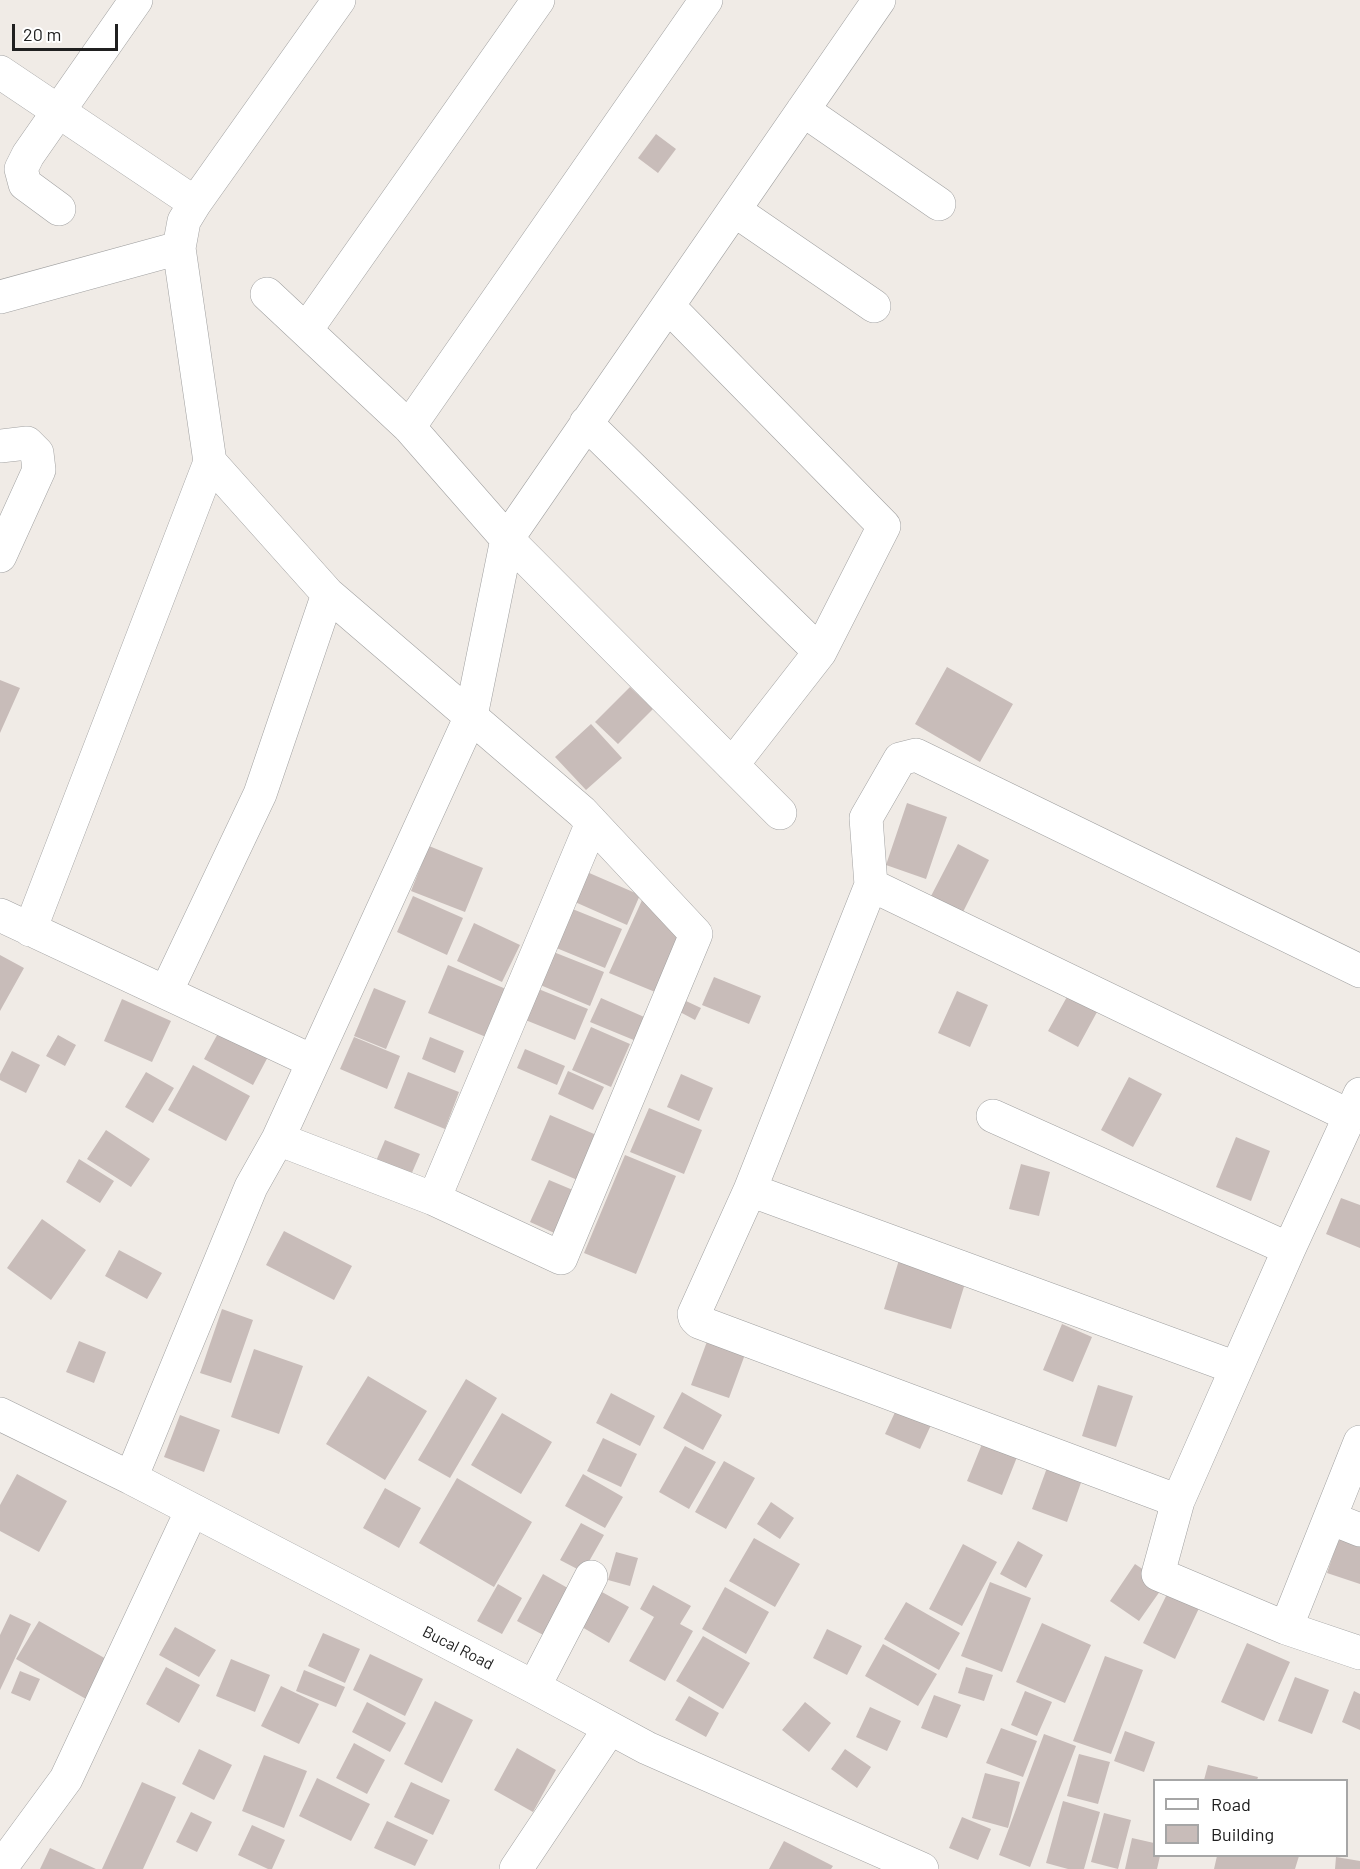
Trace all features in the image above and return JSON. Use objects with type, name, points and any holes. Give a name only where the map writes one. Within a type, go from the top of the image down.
[{"type":"street","points":[[59,209],[25,184],[21,169],[28,155],[136,0]]},
{"type":"street","points":[[30,930],[210,462],[179,248],[184,221],[339,0]]},
{"type":"street","points":[[306,330],[538,0]]},
{"type":"street","points":[[409,427],[706,0]]},
{"type":"street","points":[[131,1478],[251,1187],[278,1139],[471,716],[507,539],[879,0]]},
{"type":"street","points":[[0,72],[195,203]]},
{"type":"street","points":[[803,110],[939,204]]},
{"type":"street","points":[[734,210],[874,306]]},
{"type":"street","points":[[0,297],[179,248]]},
{"type":"street","points":[[267,294],[409,427],[507,539],[780,813]]},
{"type":"street","points":[[668,306],[884,526],[820,652],[732,765]]},
{"type":"street","points":[[586,423],[820,652]]},
{"type":"street","points":[[0,446],[27,443],[37,453],[39,470],[0,556]]},
{"type":"street","points":[[210,462],[328,594],[592,823],[696,934],[561,1258],[434,1199],[278,1139]]},
{"type":"street","points":[[166,992],[260,794],[328,594]]},
{"type":"street","points":[[1178,1500],[699,1322],[694,1314],[750,1190],[871,885],[866,818],[900,759],[916,755],[1360,971]]},
{"type":"street","points":[[434,1199],[592,823]]},
{"type":"street","points":[[871,885],[1355,1105],[1178,1500],[1158,1574],[1286,1628],[1360,1653]]},
{"type":"street","points":[[0,915],[312,1061]]},
{"type":"street","points":[[993,1116],[1289,1249]]},
{"type":"street","points":[[750,1190],[1236,1368]]},
{"type":"street","name":"Bucal Road","points":[[0,1414],[131,1478],[647,1748],[922,1869]]},
{"type":"street","points":[[1286,1628],[1360,1442]]},
{"type":"street","points":[[0,1869],[66,1779],[192,1510]]},
{"type":"street","points":[[1330,1518],[1360,1530]]},
{"type":"street","points":[[534,1687],[591,1577]]},
{"type":"street","points":[[516,1869],[610,1728]]},
{"type":"building","points":[[656,134],[676,149],[658,173],[638,158]]},
{"type":"building","points":[[947,667],[1013,704],[980,762],[915,724]]},
{"type":"building","points":[[0,680],[20,688],[0,733]]},
{"type":"building","points":[[630,687],[653,709],[618,744],[595,722]]},
{"type":"building","points":[[591,724],[622,758],[586,790],[555,757]]},
{"type":"building","points":[[907,803],[947,817],[926,879],[886,865]]},
{"type":"building","points":[[958,844],[989,860],[962,914],[930,898]]},
{"type":"building","points":[[429,846],[483,868],[465,912],[411,891]]},
{"type":"building","points":[[587,872],[640,895],[627,925],[575,902]]},
{"type":"building","points":[[413,896],[463,918],[447,955],[397,932]]},
{"type":"building","points":[[643,898],[684,937],[660,994],[609,973]]},
{"type":"building","points":[[570,908],[622,929],[605,968],[554,947]]},
{"type":"building","points":[[474,923],[520,945],[502,982],[457,961]]},
{"type":"building","points":[[551,951],[604,972],[590,1006],[538,984]]},
{"type":"building","points":[[0,955],[24,968],[0,1011]]},
{"type":"building","points":[[448,965],[506,989],[486,1037],[428,1013]]},
{"type":"building","points":[[714,977],[761,996],[749,1024],[702,1005]]},
{"type":"building","points":[[374,988],[406,1001],[386,1049],[354,1036]]},
{"type":"building","points":[[536,988],[588,1009],[575,1040],[523,1019]]},
{"type":"building","points":[[957,991],[988,1005],[970,1047],[938,1033]]},
{"type":"building","points":[[1068,995],[1097,1012],[1078,1047],[1048,1031]]},
{"type":"building","points":[[601,998],[651,1020],[641,1043],[590,1022]]},
{"type":"building","points":[[122,999],[171,1021],[152,1062],[104,1041]]},
{"type":"building","points":[[686,1001],[701,1008],[695,1020],[680,1012]]},
{"type":"building","points":[[222,1026],[271,1051],[253,1085],[204,1059]]},
{"type":"building","points":[[591,1027],[630,1044],[611,1087],[572,1070]]},
{"type":"building","points":[[58,1035],[76,1045],[65,1066],[46,1056]]},
{"type":"building","points":[[354,1037],[400,1056],[387,1089],[340,1069]]},
{"type":"building","points":[[430,1037],[464,1051],[455,1073],[422,1059]]},
{"type":"building","points":[[525,1049],[565,1066],[557,1085],[517,1068]]},
{"type":"building","points":[[12,1051],[40,1065],[26,1093],[0,1080],[0,1074]]},
{"type":"building","points":[[193,1065],[250,1096],[226,1141],[168,1110]]},
{"type":"building","points":[[568,1071],[604,1087],[593,1110],[558,1094]]},
{"type":"building","points":[[146,1072],[174,1088],[153,1123],[125,1107]]},
{"type":"building","points":[[408,1072],[459,1092],[445,1129],[394,1108]]},
{"type":"building","points":[[681,1074],[713,1088],[699,1121],[667,1107]]},
{"type":"building","points":[[1129,1077],[1162,1094],[1133,1147],[1101,1130]]},
{"type":"building","points":[[649,1108],[702,1130],[684,1174],[630,1152]]},
{"type":"building","points":[[550,1115],[601,1137],[582,1182],[531,1160]]},
{"type":"building","points":[[106,1130],[150,1159],[131,1187],[87,1159]]},
{"type":"building","points":[[1236,1137],[1270,1151],[1251,1201],[1216,1187]]},
{"type":"building","points":[[385,1140],[420,1154],[411,1175],[376,1161]]},
{"type":"building","points":[[625,1155],[676,1176],[636,1274],[584,1253]]},
{"type":"building","points":[[79,1159],[114,1181],[100,1203],[66,1182]]},
{"type":"building","points":[[1021,1164],[1050,1172],[1039,1216],[1009,1209]]},
{"type":"building","points":[[549,1180],[580,1193],[561,1236],[530,1222]]},
{"type":"building","points":[[1341,1198],[1360,1205],[1360,1248],[1326,1234]]},
{"type":"building","points":[[42,1219],[86,1250],[51,1300],[7,1268]]},
{"type":"building","points":[[284,1231],[352,1266],[334,1300],[266,1265]]},
{"type":"building","points":[[119,1250],[162,1273],[147,1299],[105,1276]]},
{"type":"building","points":[[899,1260],[966,1280],[951,1329],[884,1309]]},
{"type":"building","points":[[222,1309],[253,1320],[231,1383],[200,1373]]},
{"type":"building","points":[[1062,1324],[1092,1337],[1073,1382],[1043,1370]]},
{"type":"building","points":[[709,1336],[747,1349],[729,1398],[691,1385]]},
{"type":"building","points":[[79,1341],[106,1352],[94,1383],[66,1372]]},
{"type":"building","points":[[254,1349],[303,1366],[279,1434],[231,1417]]},
{"type":"building","points":[[368,1376],[427,1411],[385,1480],[326,1444]]},
{"type":"building","points":[[466,1379],[497,1398],[450,1478],[418,1460]]},
{"type":"building","points":[[1098,1385],[1133,1396],[1116,1447],[1082,1436]]},
{"type":"building","points":[[682,1392],[722,1415],[703,1450],[663,1428]]},
{"type":"building","points":[[611,1393],[655,1416],[640,1446],[596,1423]]},
{"type":"building","points":[[896,1410],[931,1425],[920,1449],[885,1434]]},
{"type":"building","points":[[502,1413],[552,1442],[521,1494],[471,1465]]},
{"type":"building","points":[[180,1415],[220,1430],[204,1472],[164,1457]]},
{"type":"building","points":[[603,1438],[637,1454],[621,1487],[587,1471]]},
{"type":"building","points":[[984,1439],[1019,1452],[1002,1495],[967,1481]]},
{"type":"building","points":[[685,1446],[716,1462],[689,1509],[659,1492]]},
{"type":"building","points":[[724,1461],[755,1478],[726,1529],[695,1512]]},
{"type":"building","points":[[1048,1465],[1083,1477],[1067,1522],[1032,1509]]},
{"type":"building","points":[[17,1474],[67,1501],[39,1552],[0,1531],[0,1505]]},
{"type":"building","points":[[583,1474],[623,1497],[605,1528],[565,1506]]},
{"type":"building","points":[[457,1478],[532,1522],[494,1587],[419,1543]]},
{"type":"building","points":[[385,1488],[421,1508],[399,1548],[363,1528]]},
{"type":"building","points":[[771,1502],[794,1518],[780,1539],[757,1524]]},
{"type":"building","points":[[581,1523],[604,1535],[583,1572],[560,1560]]},
{"type":"building","points":[[1340,1534],[1360,1541],[1360,1584],[1327,1573]]},
{"type":"building","points":[[754,1538],[800,1564],[775,1607],[729,1581]]},
{"type":"building","points":[[1018,1541],[1043,1555],[1026,1588],[1000,1574]]},
{"type":"building","points":[[963,1544],[997,1562],[962,1626],[929,1609]]},
{"type":"building","points":[[616,1552],[638,1558],[630,1586],[608,1580]]},
{"type":"building","points":[[1135,1564],[1165,1584],[1139,1621],[1110,1601]]},
{"type":"building","points":[[543,1574],[573,1591],[547,1637],[517,1621]]},
{"type":"building","points":[[990,1582],[1031,1598],[1002,1672],[961,1656]]},
{"type":"building","points":[[498,1584],[522,1598],[502,1634],[477,1621]]},
{"type":"building","points":[[653,1585],[691,1606],[680,1624],[693,1631],[665,1681],[629,1661],[654,1617],[640,1609]]},
{"type":"building","points":[[725,1587],[769,1612],[746,1654],[702,1629]]},
{"type":"building","points":[[1170,1588],[1201,1604],[1175,1659],[1143,1643]]},
{"type":"building","points":[[602,1592],[629,1607],[609,1643],[582,1627]]},
{"type":"building","points":[[906,1602],[960,1633],[939,1670],[884,1639]]},
{"type":"building","points":[[10,1614],[31,1624],[0,1690],[0,1635]]},
{"type":"building","points":[[39,1621],[108,1660],[86,1699],[16,1659]]},
{"type":"building","points":[[1042,1623],[1091,1645],[1065,1703],[1016,1682]]},
{"type":"building","points":[[175,1627],[216,1650],[199,1677],[159,1655]]},
{"type":"building","points":[[827,1629],[862,1646],[847,1675],[813,1658]]},
{"type":"building","points":[[323,1633],[360,1649],[345,1683],[308,1666]]},
{"type":"building","points":[[703,1636],[750,1663],[723,1709],[676,1681]]},
{"type":"building","points":[[1247,1643],[1290,1662],[1264,1721],[1221,1702]]},
{"type":"building","points":[[883,1644],[937,1674],[918,1706],[865,1676]]},
{"type":"building","points":[[370,1654],[423,1679],[405,1716],[353,1690]]},
{"type":"building","points":[[1105,1656],[1143,1670],[1111,1754],[1073,1741]]},
{"type":"building","points":[[231,1659],[270,1675],[255,1712],[216,1696]]},
{"type":"building","points":[[166,1667],[200,1685],[179,1723],[146,1704]]},
{"type":"building","points":[[966,1667],[993,1675],[984,1701],[958,1693]]},
{"type":"building","points":[[304,1670],[345,1687],[336,1707],[296,1691]]},
{"type":"building","points":[[20,1671],[40,1679],[30,1701],[11,1693]]},
{"type":"building","points":[[1295,1677],[1329,1690],[1312,1734],[1278,1721]]},
{"type":"building","points":[[281,1686],[319,1704],[299,1744],[261,1726]]},
{"type":"building","points":[[1025,1691],[1052,1702],[1037,1736],[1011,1725]]},
{"type":"building","points":[[1354,1691],[1360,1694],[1360,1730],[1342,1722]]},
{"type":"building","points":[[934,1695],[961,1705],[947,1738],[921,1728]]},
{"type":"building","points":[[689,1696],[719,1713],[706,1737],[675,1720]]},
{"type":"building","points":[[435,1701],[473,1720],[442,1783],[404,1764]]},
{"type":"building","points":[[367,1702],[406,1723],[390,1752],[352,1732]]},
{"type":"building","points":[[805,1702],[831,1723],[809,1752],[782,1730]]},
{"type":"building","points":[[870,1707],[901,1721],[887,1751],[856,1737]]},
{"type":"building","points":[[1001,1728],[1037,1741],[1023,1777],[986,1763]]},
{"type":"building","points":[[1125,1731],[1155,1742],[1144,1772],[1114,1761]]},
{"type":"building","points":[[1044,1734],[1076,1746],[1030,1867],[999,1855]]},
{"type":"building","points":[[354,1743],[385,1760],[367,1794],[336,1778]]},
{"type":"building","points":[[517,1748],[556,1770],[533,1812],[494,1790]]},
{"type":"building","points":[[199,1749],[232,1765],[214,1800],[182,1784]]},
{"type":"building","points":[[845,1749],[871,1767],[857,1788],[831,1769]]},
{"type":"building","points":[[1079,1754],[1110,1762],[1098,1804],[1067,1796]]},
{"type":"building","points":[[264,1755],[307,1771],[284,1828],[242,1811]]},
{"type":"building","points":[[1208,1765],[1258,1777],[1257,1779],[1204,1779]]},
{"type":"building","points":[[985,1773],[1020,1782],[1008,1828],[972,1818]]},
{"type":"building","points":[[317,1778],[370,1804],[351,1841],[299,1816]]},
{"type":"building","points":[[142,1782],[176,1797],[143,1869],[102,1869]]},
{"type":"building","points":[[411,1782],[450,1800],[433,1835],[394,1817]]},
{"type":"building","points":[[1063,1801],[1100,1812],[1084,1869],[1068,1869],[1046,1863]]},
{"type":"building","points":[[191,1812],[212,1822],[197,1852],[176,1842]]},
{"type":"building","points":[[1104,1813],[1131,1820],[1118,1869],[1091,1862]]},
{"type":"building","points":[[962,1817],[991,1829],[978,1860],[949,1848]]},
{"type":"building","points":[[387,1821],[428,1840],[415,1866],[374,1848]]},
{"type":"building","points":[[252,1825],[285,1840],[272,1869],[238,1855]]},
{"type":"building","points":[[1132,1838],[1153,1843],[1153,1857],[1160,1857],[1157,1869],[1125,1869]]},
{"type":"building","points":[[784,1841],[833,1866],[831,1869],[769,1869]]},
{"type":"building","points":[[50,1848],[96,1869],[40,1869]]},
{"type":"building","points":[[1217,1857],[1299,1857],[1295,1869],[1214,1869]]},
{"type":"building","points":[[1336,1857],[1360,1861],[1360,1869],[1335,1869]]}]
